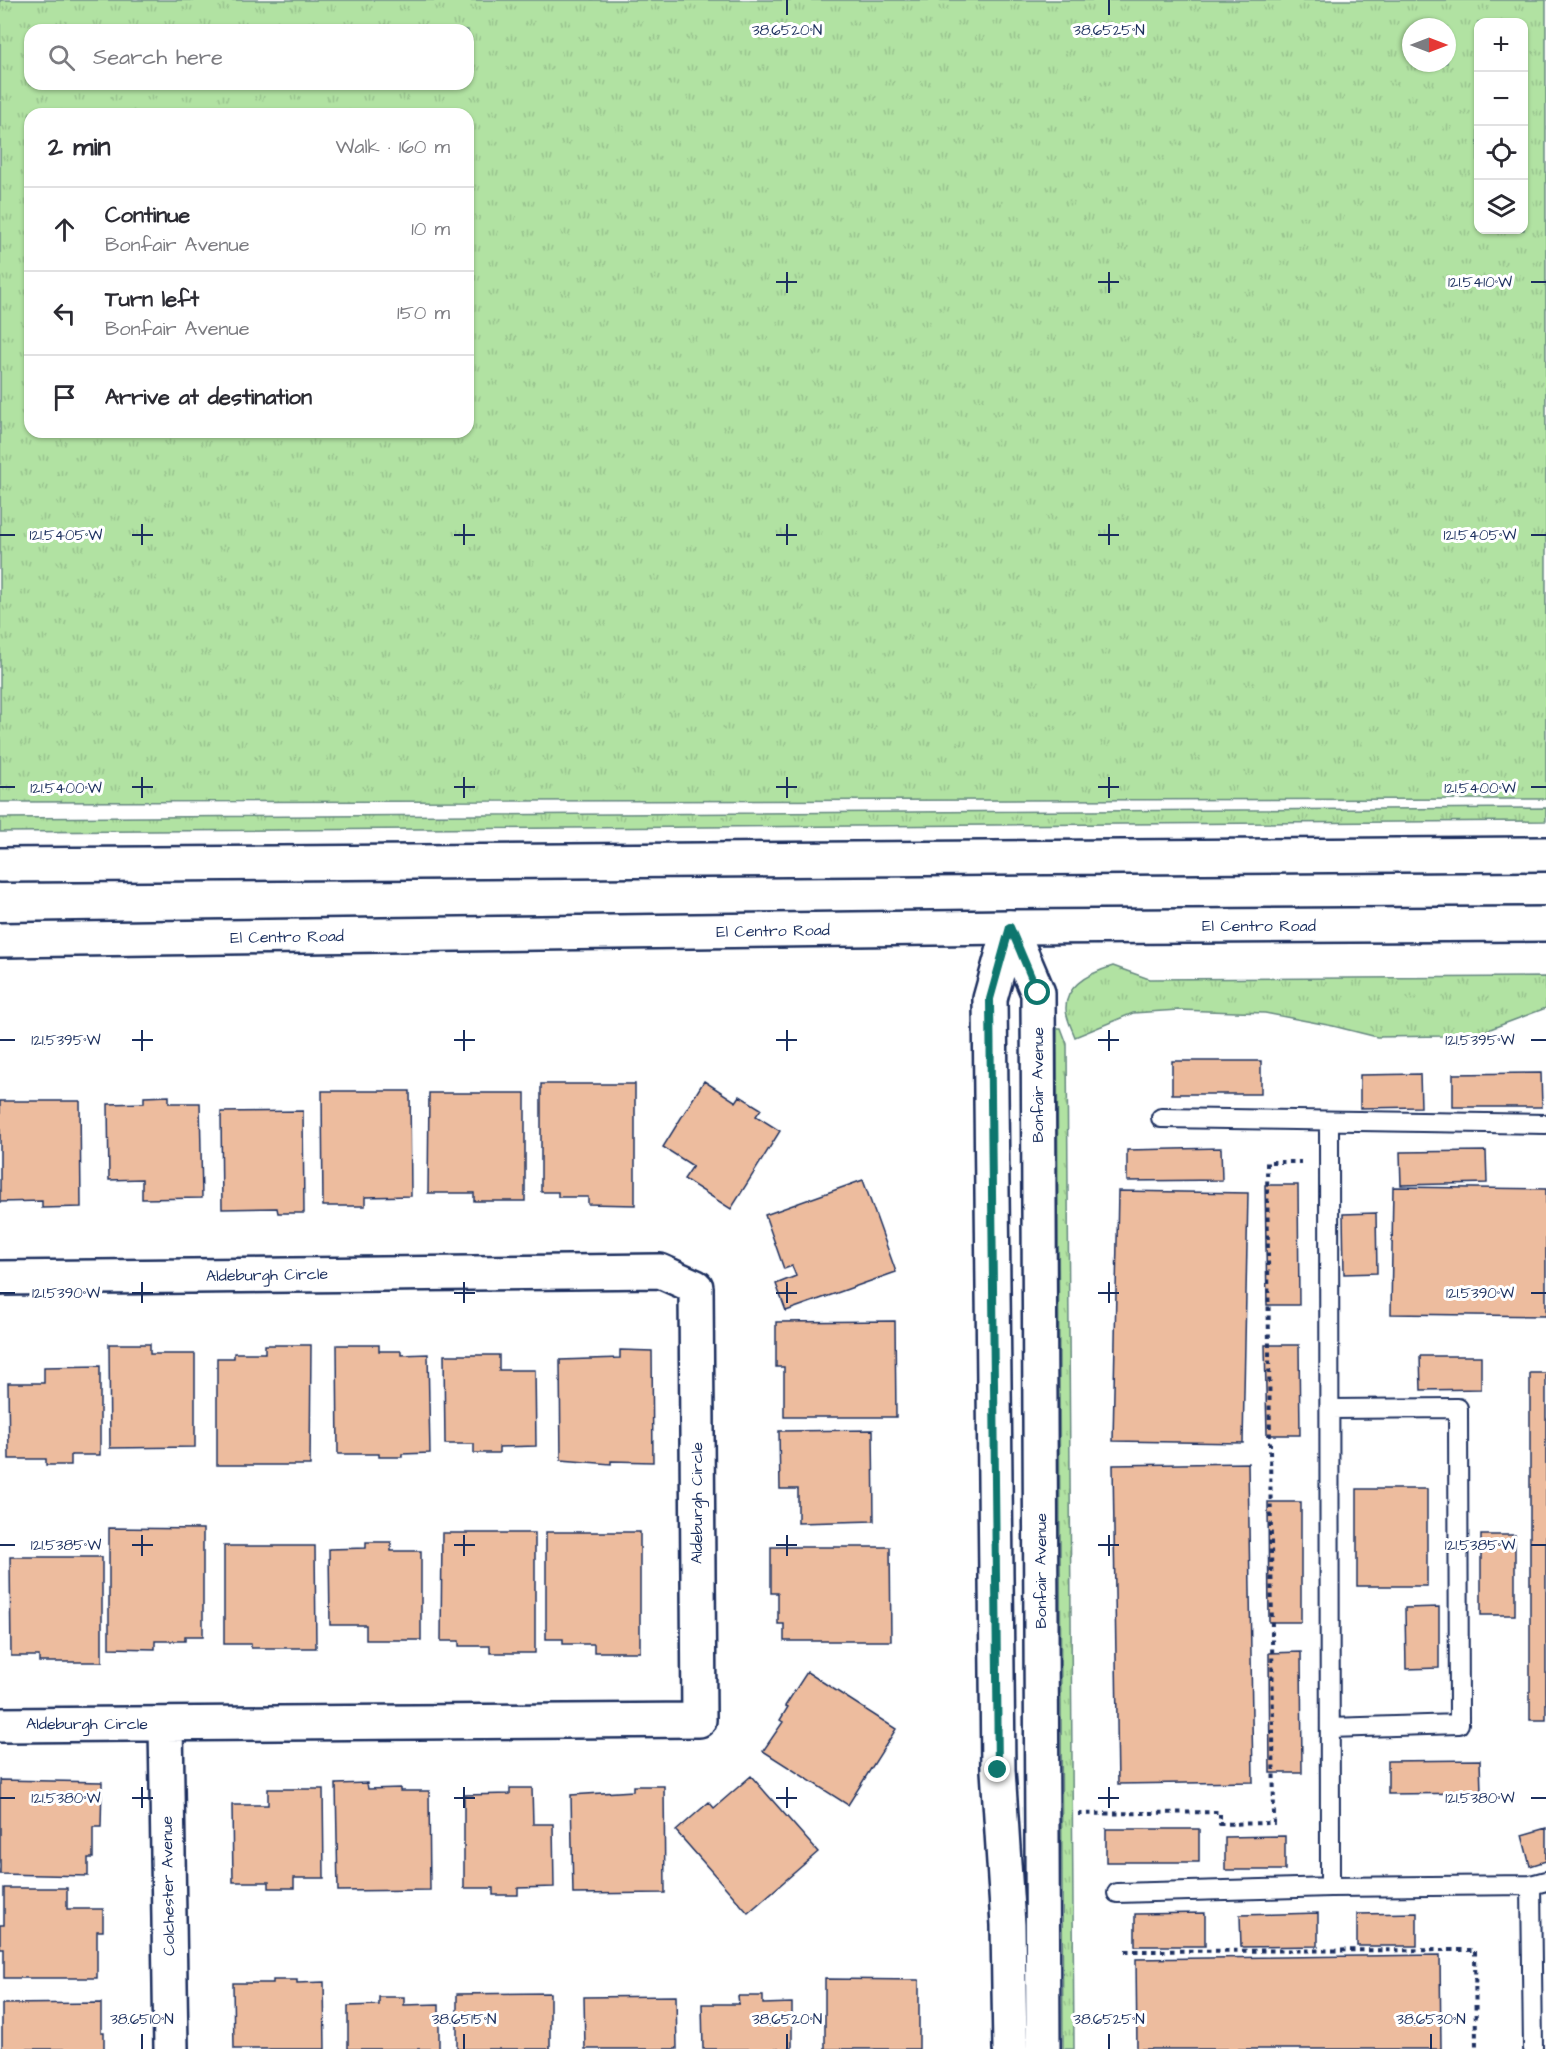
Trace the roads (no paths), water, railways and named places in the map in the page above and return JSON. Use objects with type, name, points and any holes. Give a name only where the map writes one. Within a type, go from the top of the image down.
[{"type":"street","points":[[0,865],[1546,854]]},
{"type":"street","name":"El Centro Road","points":[[0,940],[1010,927],[1546,924]]},
{"type":"street","points":[[1010,927],[990,999],[998,1770],[1008,1925],[1010,2049]]},
{"type":"street","name":"Bonfair Avenue","points":[[1010,927],[1038,993],[1043,2049]]},
{"type":"street","name":"Aldeburgh Circle","points":[[0,1278],[660,1271],[696,1287],[699,1720],[0,1725]]},
{"type":"street","name":"Colchester Avenue","points":[[165,1724],[171,2049]]},
{"type":"lane","points":[[1161,1118],[1546,1124]]},
{"type":"lane","points":[[1329,1121],[1330,1887]]},
{"type":"lane","points":[[1330,1409],[1458,1408],[1459,1689],[1459,1724],[1330,1728]]},
{"type":"lane","points":[[1116,1893],[1538,1883],[1533,2049]]}]
